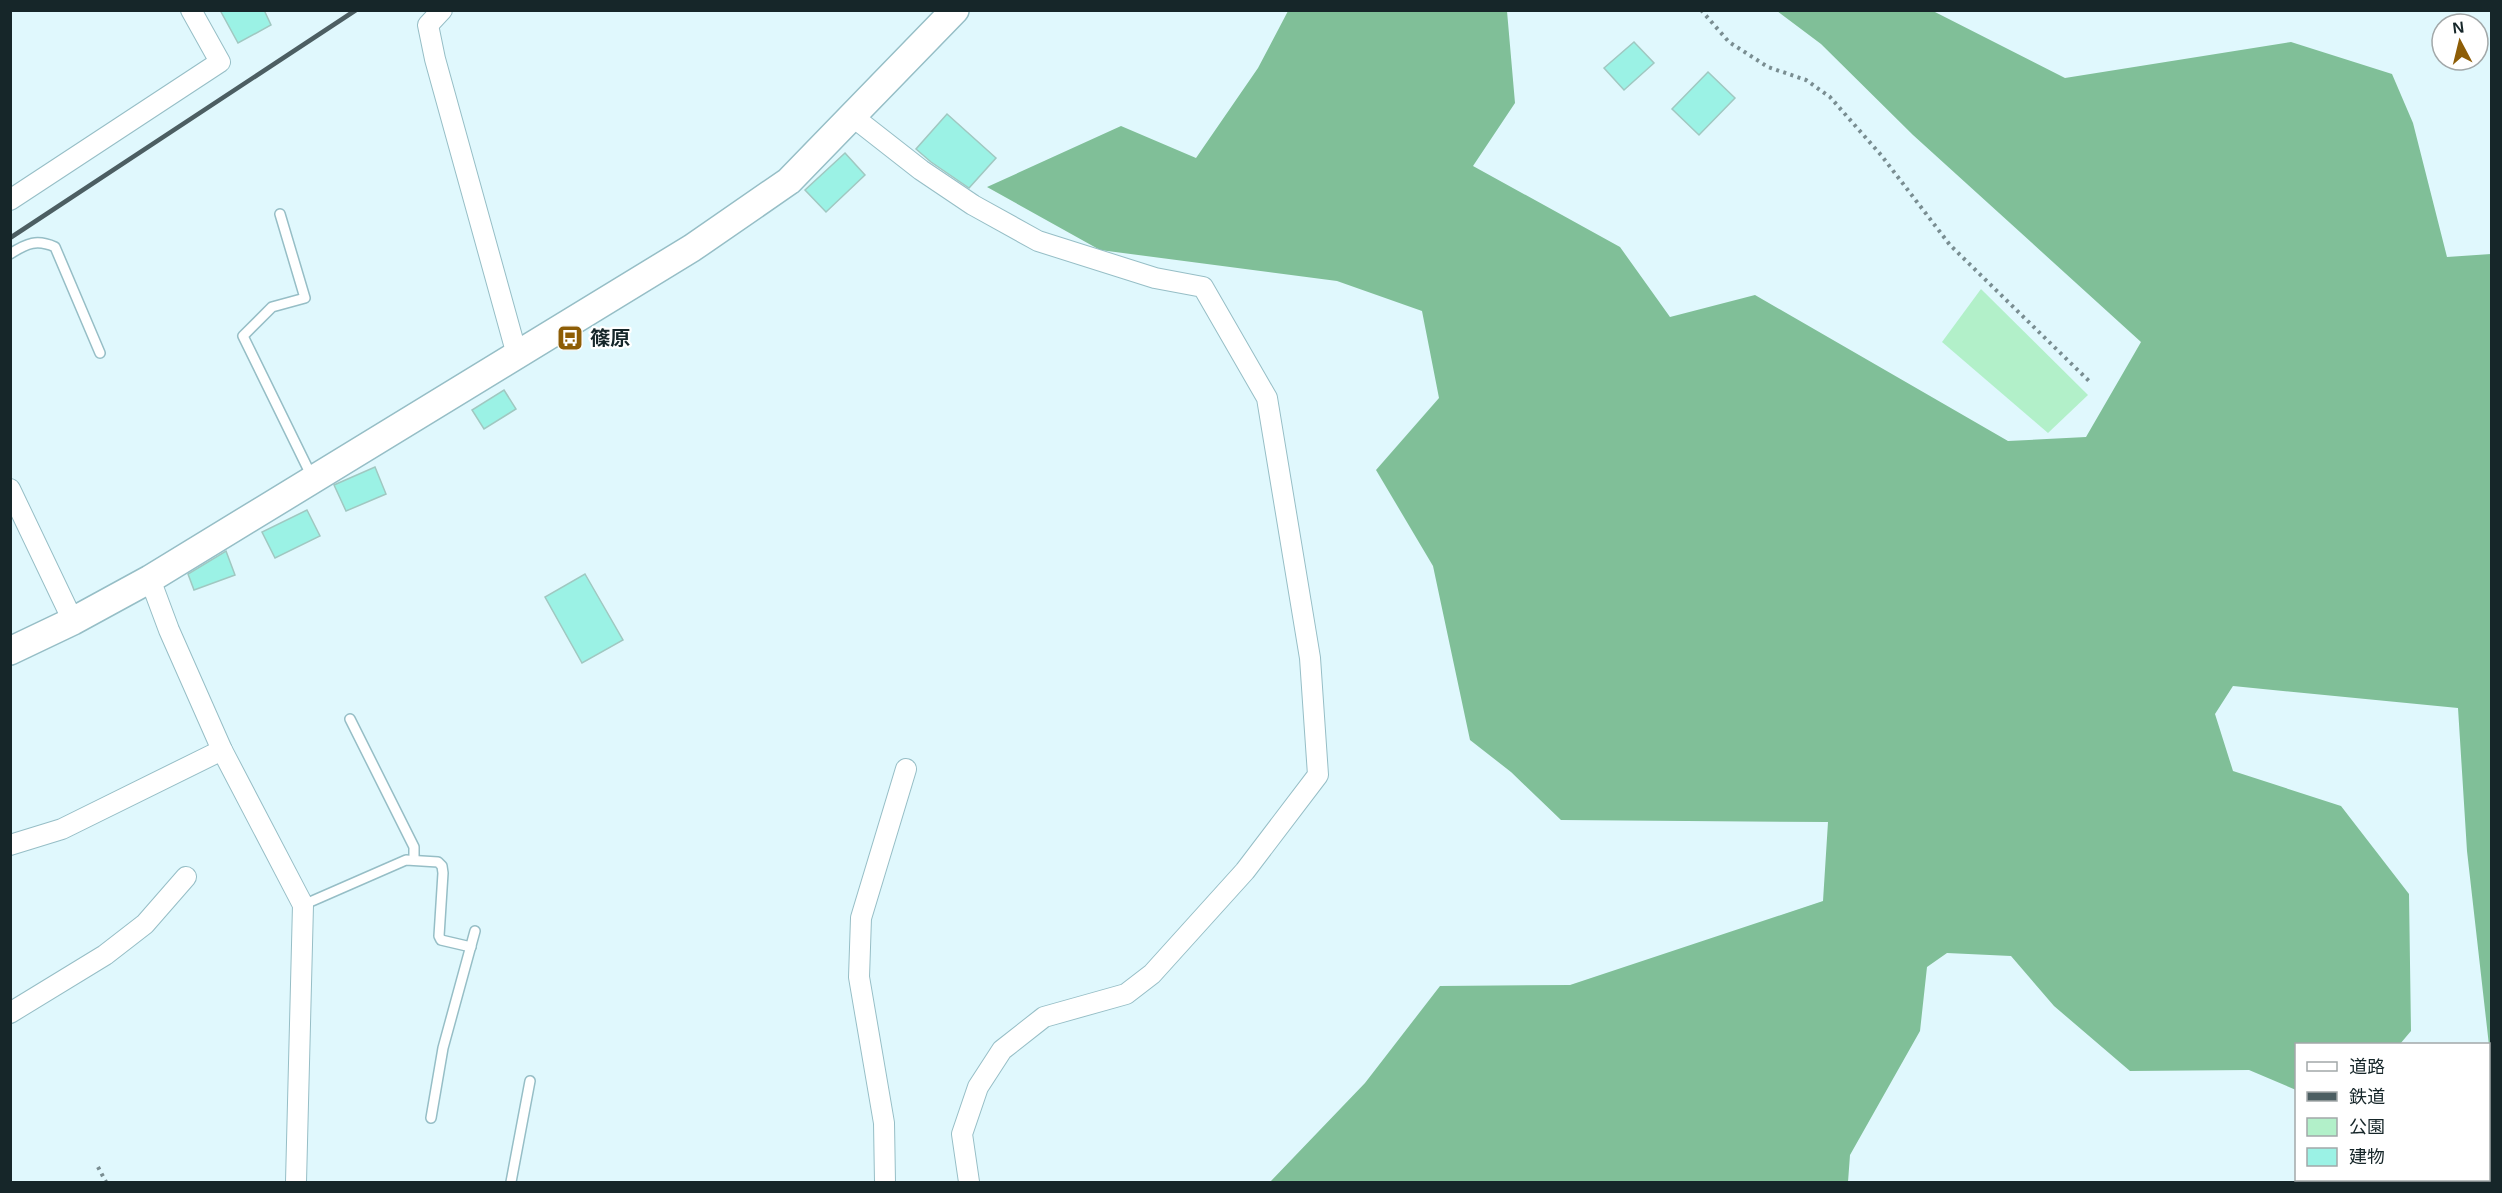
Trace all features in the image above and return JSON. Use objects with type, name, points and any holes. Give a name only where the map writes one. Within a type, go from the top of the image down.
[{"type":"street","points":[[10,200],[220,62],[190,10]]},
{"type":"street","points":[[442,10],[428,25],[435,59],[517,355]]},
{"type":"street","points":[[10,651],[73,621],[150,579],[692,248],[789,181],[955,10]]},
{"type":"street","points":[[852,116],[921,170],[973,205],[1038,241],[1155,278],[1203,287],[1267,398],[1310,657],[1318,775],[1245,871],[1152,974],[1126,994],[1044,1017],[1002,1050],[978,1087],[962,1134],[969,1182]]},
{"type":"street","points":[[10,489],[73,621]]},
{"type":"street","points":[[150,579],[169,630],[222,750],[303,905],[298,1182]]},
{"type":"street","points":[[10,844],[62,829],[222,750]]},
{"type":"street","points":[[885,1182],[884,1123],[859,977],[861,918],[906,769]]},
{"type":"street","points":[[10,1013],[105,955],[145,924],[186,877]]},
{"type":"lane","points":[[280,214],[305,298],[273,307],[243,336],[313,479]]},
{"type":"lane","points":[[10,254],[33,242],[43,242],[55,247],[100,353]]},
{"type":"lane","points":[[350,719],[414,847],[414,860]]},
{"type":"lane","points":[[303,905],[406,861],[438,862],[442,866],[439,936],[441,939],[471,947]]},
{"type":"lane","points":[[430,1118],[443,1048],[476,931]]},
{"type":"lane","points":[[511,1182],[530,1081]]},
{"type":"path","points":[[1701,10],[1729,42],[1768,67],[1806,80],[1830,97],[1881,155],[1950,245],[2090,382]]},
{"type":"path","points":[[98,1167],[106,1182]]},
{"type":"green space","points":[[1288,11],[1507,11],[1515,103],[1473,166],[1620,247],[1670,317],[1755,295],[2008,441],[2086,437],[2141,342],[1913,135],[1821,44],[1777,11],[1933,11],[2065,78],[2291,42],[2392,74],[2413,123],[2447,257],[2491,254],[2491,1063],[2467,851],[2458,708],[2233,686],[2215,714],[2233,771],[2341,806],[2409,894],[2411,1031],[2401,1043],[2295,1043],[2295,1090],[2249,1070],[2130,1071],[2054,1006],[2011,956],[1947,953],[1927,967],[1920,1031],[1850,1155],[1848,1182],[1270,1182],[1365,1083],[1440,986],[1570,985],[1823,901],[1828,822],[1561,820],[1511,772],[1470,740],[1433,566],[1376,470],[1439,398],[1422,311],[1337,281],[1100,250],[987,187],[1121,126],[1196,158],[1258,68]]},
{"type":"green space","points":[[1981,289],[2088,395],[2048,433],[1942,342]]},
{"type":"building","points":[[220,10],[264,10],[271,25],[238,43]]},
{"type":"building","points":[[1634,42],[1654,63],[1624,90],[1604,68]]},
{"type":"building","points":[[1708,72],[1735,98],[1699,135],[1672,109]]},
{"type":"building","points":[[947,114],[996,158],[969,188],[916,149]]},
{"type":"building","points":[[845,153],[865,175],[826,212],[805,190]]},
{"type":"building","points":[[504,390],[516,409],[484,429],[472,410]]},
{"type":"building","points":[[375,467],[386,494],[346,511],[334,485]]},
{"type":"building","points":[[307,510],[320,536],[275,558],[262,532]]},
{"type":"building","points":[[226,551],[235,575],[194,590],[188,574]]},
{"type":"building","points":[[585,574],[623,640],[582,663],[545,597]]},
{"type":"railway","points":[[10,238],[356,10]]},
{"type":"place","name":"篠原","points":[[570,338]]}]
